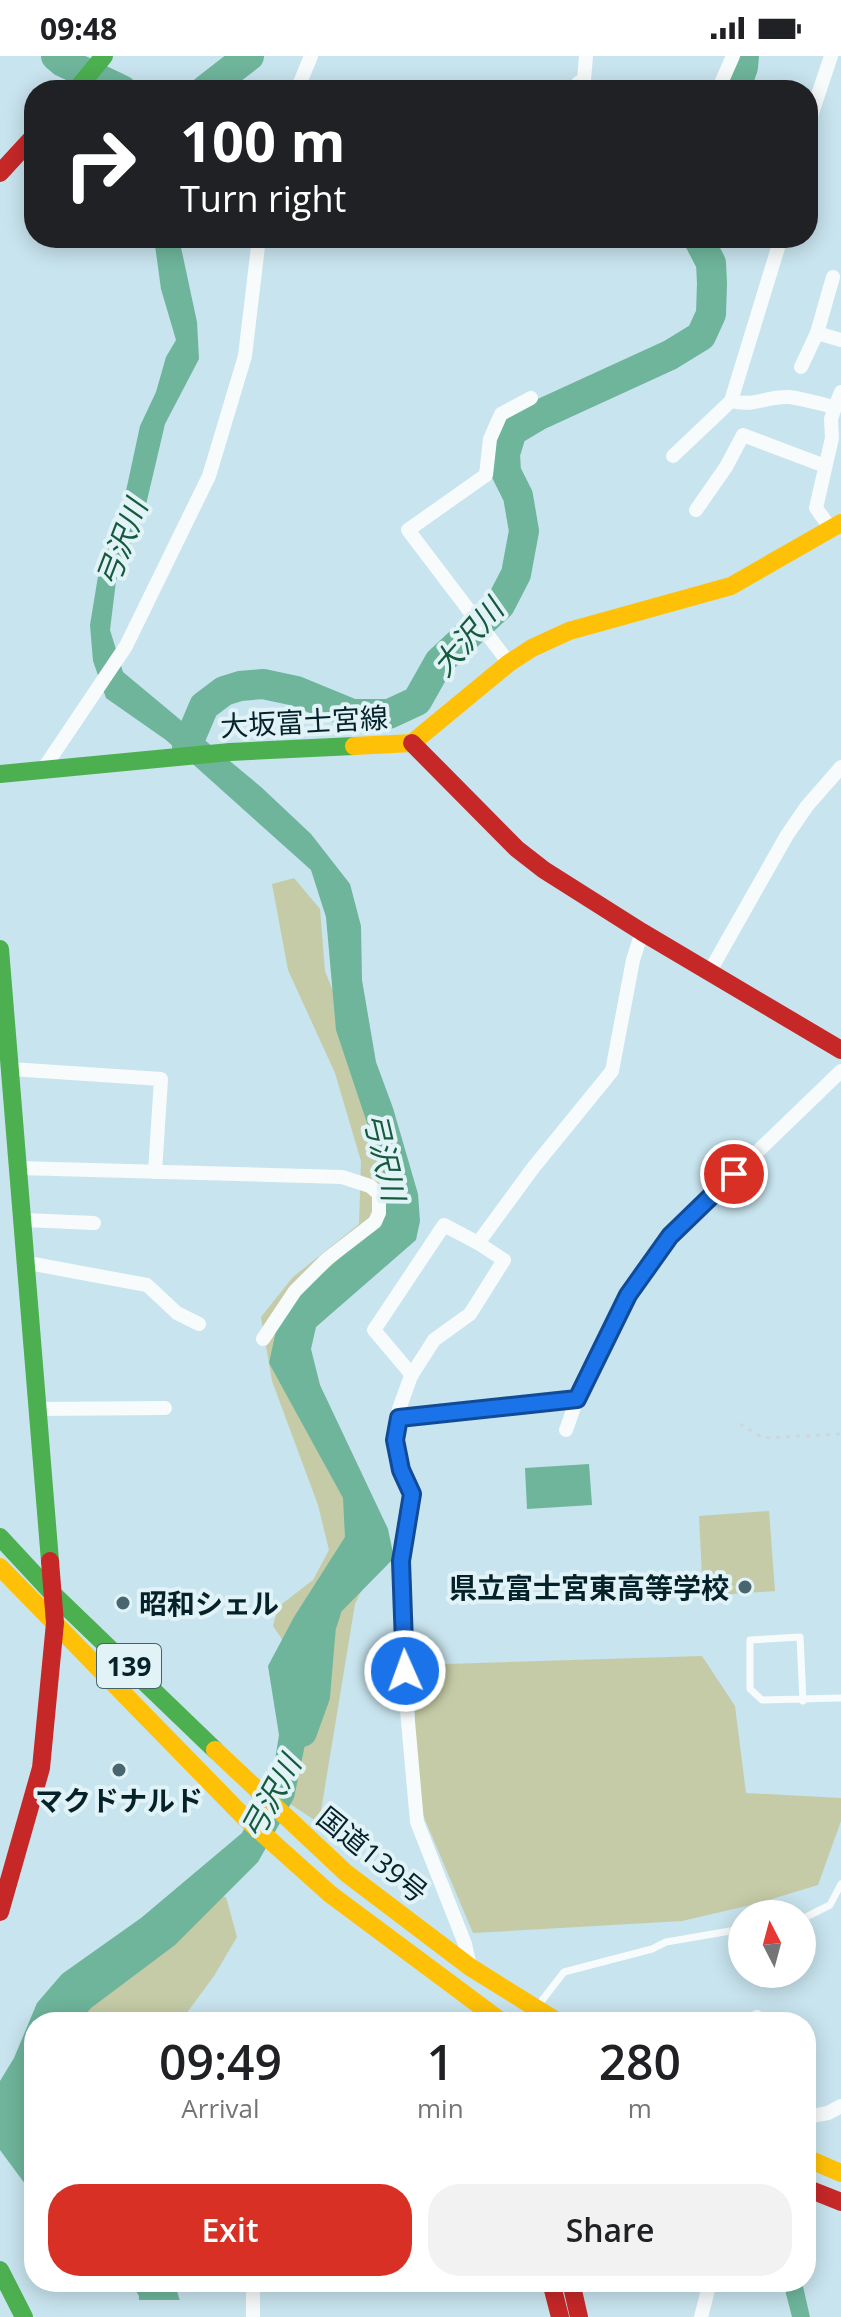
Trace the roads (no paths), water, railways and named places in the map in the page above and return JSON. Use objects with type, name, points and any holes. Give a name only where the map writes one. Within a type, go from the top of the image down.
[{"type":"main road","points":[[84,80],[103,57]]},
{"type":"main road","points":[[0,173],[24,147]]},
{"type":"main road","name":"大坂富士宮線","points":[[0,774],[230,752],[412,743],[509,663],[532,648],[569,631],[731,586],[836,526]]},
{"type":"main road","points":[[412,743],[517,849],[544,870],[642,932],[838,1043]]},
{"type":"main road","points":[[0,949],[55,1623],[41,1768],[0,1912]]},
{"type":"main road","name":"国道139号","points":[[0,1537],[52,1593],[346,1873],[527,2012]]},
{"type":"main road","name":"国道139号","points":[[0,1567],[244,1817],[330,1894],[487,2012]]},
{"type":"main road","points":[[816,2192],[841,2202]]},
{"type":"main road","points":[[0,2270],[24,2317]]},
{"type":"main road","points":[[554,2292],[560,2317]]},
{"type":"main road","points":[[573,2292],[579,2317]]},
{"type":"street","points":[[301,80],[311,56]]},
{"type":"street","points":[[584,80],[586,56]]},
{"type":"street","points":[[722,80],[733,56]]},
{"type":"street","points":[[818,95],[831,56]]},
{"type":"street","points":[[42,771],[126,646],[209,476],[245,356],[258,248]]},
{"type":"street","points":[[673,456],[731,401],[778,248]]},
{"type":"street","points":[[801,367],[817,333],[833,277]]},
{"type":"street","points":[[817,333],[841,340]]},
{"type":"street","points":[[836,526],[816,508],[832,438],[831,419],[841,392]]},
{"type":"street","points":[[731,401],[748,405],[790,397],[835,407]]},
{"type":"street","points":[[509,663],[408,530],[486,475],[490,439],[501,414],[531,398]]},
{"type":"street","points":[[696,510],[726,467],[743,435],[825,466]]},
{"type":"street","points":[[710,971],[787,835],[841,767]]},
{"type":"street","points":[[478,1243],[533,1168],[612,1071],[633,960],[642,932]]},
{"type":"street","points":[[11,1069],[161,1079],[155,1172]]},
{"type":"street","points":[[566,1430],[577,1399],[628,1295],[670,1236],[841,1071]]},
{"type":"street","points":[[19,1168],[342,1177],[370,1186],[379,1194],[379,1213],[375,1222],[327,1259],[295,1291],[263,1339]]},
{"type":"street","points":[[24,1220],[94,1223]]},
{"type":"street","points":[[412,1375],[374,1330],[444,1225],[504,1260],[470,1314],[434,1340],[412,1375],[399,1409],[395,1440],[401,1470],[412,1494],[401,1561],[406,1699],[417,1822],[465,1944],[470,1967]]},
{"type":"street","points":[[28,1263],[147,1285],[177,1313],[199,1324]]},
{"type":"street","points":[[399,1418],[577,1399]]},
{"type":"street","points":[[38,1409],[165,1408]]},
{"type":"street","points":[[816,2115],[841,2106]]},
{"type":"street","points":[[253,2292],[253,2317]]},
{"type":"street","points":[[701,2317],[707,2292]]},
{"type":"lane","points":[[803,1701],[800,1637],[750,1640],[750,1689],[762,1700],[803,1701],[841,1698]]},
{"type":"lane","points":[[816,1912],[830,1905],[841,1884]]},
{"type":"lane","points":[[533,2012],[564,1972],[652,1949],[666,1942],[728,1931]]},
{"type":"water","points":[[155,248],[181,248],[197,322],[199,359],[165,424],[145,509],[116,581],[110,630],[123,672],[261,787],[311,834],[350,884],[361,926],[362,980],[376,1062],[418,1194],[420,1221],[416,1240],[316,1327],[311,1349],[320,1385],[388,1529],[394,1558],[341,1612],[320,1652],[315,1696],[294,1798],[258,1862],[175,1945],[88,2012],[33,2012],[37,2003],[62,1974],[141,1918],[242,1833],[273,1772],[279,1735],[268,1666],[294,1617],[345,1537],[343,1498],[269,1363],[280,1312],[344,1254],[391,1195],[336,1030],[326,917],[311,870],[166,740],[106,698],[93,661],[90,625],[101,558],[120,519],[140,426],[156,392],[166,357],[176,340],[161,289]]},
{"type":"water","points":[[589,1464],[592,1505],[527,1509],[525,1468]]},
{"type":"water","points":[[24,2034],[24,2182],[0,2150],[0,2081]]},
{"type":"water","points":[[137,2292],[177,2292],[181,2304],[138,2317]]},
{"type":"water","points":[[786,2292],[804,2292],[810,2317],[792,2317]]},
{"type":"waterway","name":"弓沢川","points":[[56,56],[101,80]]},
{"type":"waterway","points":[[218,80],[249,56]]},
{"type":"waterway","name":"大沢川","points":[[738,80],[744,56]]},
{"type":"waterway","name":"大沢川","points":[[187,746],[204,706],[224,691],[240,686],[263,684],[296,691],[352,714],[389,714],[417,701],[439,662],[500,605],[516,574],[524,531],[518,496],[506,472],[505,454],[512,431],[539,415],[670,355],[701,336],[711,314],[712,283],[711,263],[703,248]]},
{"type":"waterway","name":"弓沢川","points":[[302,1732],[315,1696],[321,1626],[326,1611]]},
{"type":"place","name":"県立富士宮東高等学校","points":[[745,1587]]},
{"type":"place","name":"昭和シェル","points":[[123,1603]]},
{"type":"place","name":"マクドナルド","points":[[119,1770]]}]
